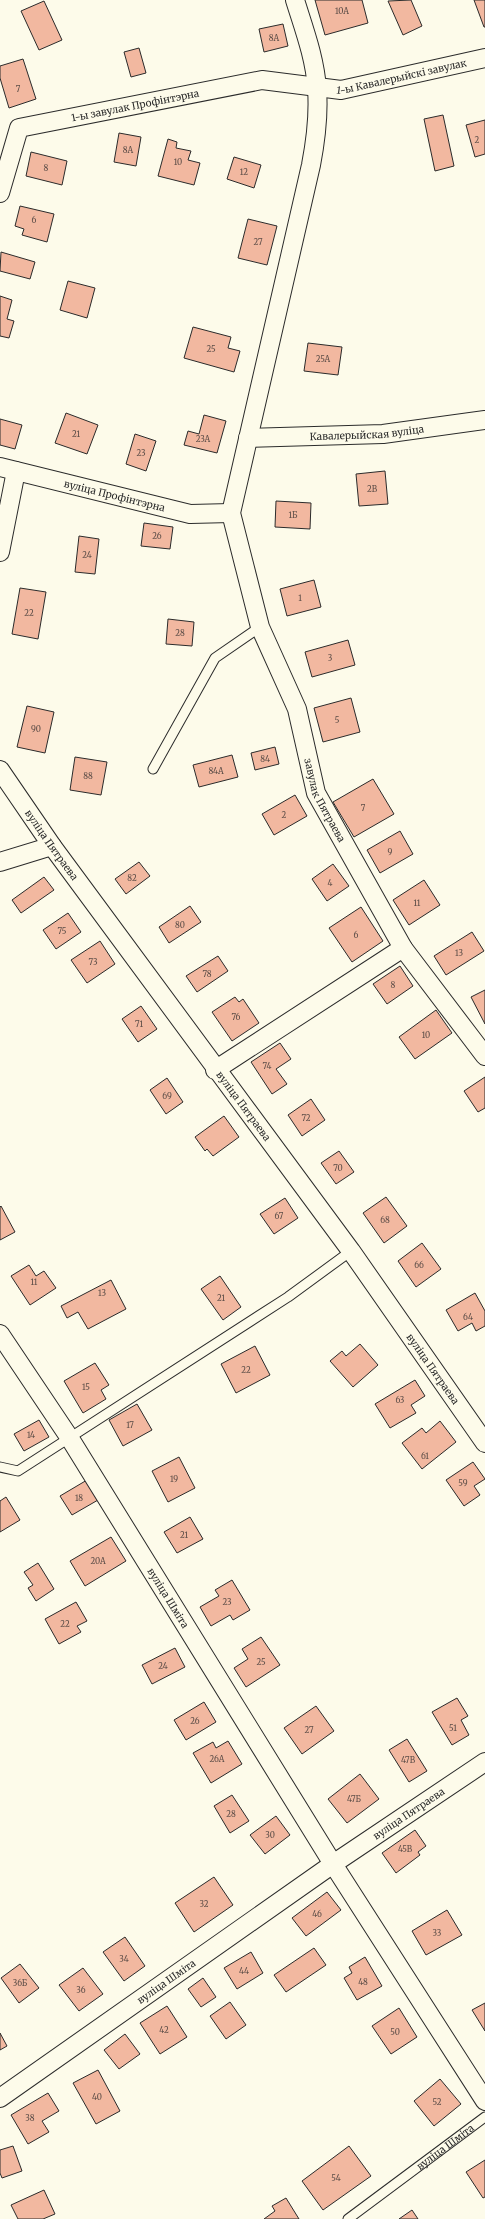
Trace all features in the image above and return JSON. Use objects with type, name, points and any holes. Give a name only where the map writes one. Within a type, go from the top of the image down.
[{"type":"street","points":[[231,513],[311,165],[317,128],[317,88],[311,51],[294,0]]},
{"type":"street","name":"1-ы Кавалерыйскі завулак","points":[[317,88],[341,90],[485,58]]},
{"type":"street","name":"1-ы завулак Профінтэрна","points":[[0,193],[19,128],[262,80],[317,88]]},
{"type":"street","name":"Кавалерыйская вуліца","points":[[248,438],[382,434],[485,420]]},
{"type":"street","points":[[0,552],[8,469]]},
{"type":"street","name":"вуліца Профінтэрна","points":[[8,469],[190,514],[231,513]]},
{"type":"street","name":"завулак Пятраева","points":[[231,513],[260,627],[297,709],[316,793],[403,948],[485,1056]]},
{"type":"street","name":"вуліца Пятраева","points":[[0,770],[52,846],[215,1070],[350,1251],[485,1443]]},
{"type":"street","points":[[0,862],[52,846]]},
{"type":"street","points":[[215,1070],[403,948]]},
{"type":"street","name":"вуліца Шміта","points":[[0,1334],[69,1437],[332,1864],[485,2101]]},
{"type":"street","name":"вуліца Пятраева","points":[[332,1864],[485,1762]]},
{"type":"street","name":"вуліца Шміта","points":[[0,2098],[332,1864]]},
{"type":"lane","points":[[153,769],[215,658],[260,627]]},
{"type":"lane","points":[[0,1467],[18,1471],[288,1297],[350,1251]]},
{"type":"lane","name":"вуліца Шміта","points":[[348,2219],[485,2117]]},
{"type":"building","points":[[315,0],[362,0],[368,23],[325,35]]},
{"type":"building","points":[[411,0],[422,26],[403,35],[388,1]]},
{"type":"building","points":[[474,0],[485,0],[485,27],[484,27]]},
{"type":"building","points":[[44,1],[62,40],[39,50],[21,11]]},
{"type":"building","points":[[283,24],[288,46],[264,52],[259,29]]},
{"type":"building","points":[[139,48],[146,73],[131,77],[124,52]]},
{"type":"building","points":[[23,59],[36,99],[9,108],[0,78],[0,66]]},
{"type":"building","points":[[443,115],[454,166],[435,171],[424,119]]},
{"type":"building","points":[[485,120],[485,154],[475,157],[466,125]]},
{"type":"building","points":[[119,133],[141,137],[136,166],[114,162]]},
{"type":"building","points":[[168,139],[177,142],[176,148],[191,151],[188,160],[200,163],[194,185],[158,176]]},
{"type":"building","points":[[31,152],[67,161],[62,185],[26,176]]},
{"type":"building","points":[[234,157],[261,165],[254,188],[227,179]]},
{"type":"building","points":[[20,206],[54,214],[47,242],[22,235],[24,229],[15,226]]},
{"type":"building","points":[[248,219],[277,226],[267,265],[238,258]]},
{"type":"building","points":[[1,252],[35,262],[30,279],[0,271]]},
{"type":"building","points":[[68,281],[95,288],[87,318],[60,310]]},
{"type":"building","points":[[0,296],[12,300],[7,319],[14,321],[9,338],[0,336]]},
{"type":"building","points":[[193,327],[231,337],[228,348],[240,351],[234,372],[184,358]]},
{"type":"building","points":[[308,343],[342,347],[338,375],[304,371]]},
{"type":"building","points":[[66,413],[98,425],[87,454],[55,443]]},
{"type":"building","points":[[204,415],[226,421],[217,453],[184,445],[188,431],[199,434]]},
{"type":"building","points":[[0,419],[22,425],[15,449],[0,445]]},
{"type":"building","points":[[135,434],[156,441],[146,471],[126,464]]},
{"type":"building","points":[[385,471],[388,504],[359,506],[356,474]]},
{"type":"building","points":[[276,501],[311,503],[310,529],[275,527]]},
{"type":"building","points":[[144,523],[173,527],[170,549],[141,546]]},
{"type":"building","points":[[79,536],[99,539],[95,574],[75,572]]},
{"type":"building","points":[[314,580],[321,607],[287,616],[280,589]]},
{"type":"building","points":[[20,588],[46,592],[38,639],[12,634]]},
{"type":"building","points":[[168,619],[194,622],[192,646],[166,644]]},
{"type":"building","points":[[348,640],[355,665],[312,677],[305,652]]},
{"type":"building","points":[[351,698],[360,732],[323,742],[314,708]]},
{"type":"building","points":[[27,706],[54,712],[45,753],[17,747]]},
{"type":"building","points":[[275,747],[279,764],[255,770],[251,753]]},
{"type":"building","points":[[232,755],[238,777],[199,787],[193,765]]},
{"type":"building","points":[[75,757],[107,762],[101,795],[70,790]]},
{"type":"building","points":[[373,779],[394,814],[354,837],[333,802]]},
{"type":"building","points":[[295,795],[307,816],[274,835],[262,814]]},
{"type":"building","points":[[400,831],[413,854],[380,873],[367,850]]},
{"type":"building","points":[[139,862],[150,876],[126,894],[115,879]]},
{"type":"building","points":[[333,864],[349,886],[327,901],[312,879]]},
{"type":"building","points":[[44,877],[54,890],[21,913],[12,900]]},
{"type":"building","points":[[424,880],[440,905],[409,925],[393,900]]},
{"type":"building","points":[[190,906],[201,922],[169,943],[159,927]]},
{"type":"building","points":[[361,907],[383,941],[352,962],[329,928]]},
{"type":"building","points":[[68,913],[81,932],[56,949],[43,930]]},
{"type":"building","points":[[472,932],[484,951],[446,975],[434,956]]},
{"type":"building","points":[[100,941],[115,964],[87,983],[71,960]]},
{"type":"building","points":[[218,956],[228,971],[197,992],[186,976]]},
{"type":"building","points":[[400,966],[413,986],[387,1004],[373,984]]},
{"type":"building","points":[[485,990],[485,1024],[471,997]]},
{"type":"building","points":[[235,997],[239,1002],[243,999],[259,1023],[232,1041],[212,1012]]},
{"type":"building","points":[[141,1006],[157,1029],[138,1042],[122,1019]]},
{"type":"building","points":[[436,1010],[452,1033],[415,1059],[399,1037]]},
{"type":"building","points":[[280,1043],[291,1059],[276,1069],[287,1084],[272,1094],[251,1062]]},
{"type":"building","points":[[485,1077],[485,1108],[478,1112],[464,1091]]},
{"type":"building","points":[[167,1078],[183,1102],[166,1114],[150,1090]]},
{"type":"building","points":[[311,1099],[325,1120],[302,1136],[288,1115]]},
{"type":"building","points":[[224,1116],[239,1137],[213,1156],[207,1149],[205,1151],[195,1137]]},
{"type":"building","points":[[339,1151],[354,1172],[336,1184],[321,1163]]},
{"type":"building","points":[[386,1197],[407,1226],[384,1243],[363,1213]]},
{"type":"building","points":[[285,1198],[298,1218],[274,1234],[260,1214]]},
{"type":"building","points":[[1,1206],[15,1232],[0,1240],[0,1207]]},
{"type":"building","points":[[422,1243],[441,1269],[416,1287],[398,1261]]},
{"type":"building","points":[[29,1265],[36,1276],[44,1271],[56,1288],[30,1305],[11,1276]]},
{"type":"building","points":[[220,1276],[241,1307],[223,1320],[201,1289]]},
{"type":"building","points":[[111,1280],[126,1309],[88,1329],[78,1312],[67,1318],[61,1306]]},
{"type":"building","points":[[475,1293],[485,1311],[485,1326],[476,1331],[472,1323],[458,1331],[446,1310]]},
{"type":"building","points":[[360,1344],[378,1365],[353,1387],[330,1361],[342,1351],[346,1356]]},
{"type":"building","points":[[255,1346],[270,1375],[236,1393],[221,1364]]},
{"type":"building","points":[[95,1363],[109,1385],[101,1390],[106,1399],[83,1413],[64,1381]]},
{"type":"building","points":[[415,1380],[425,1396],[411,1405],[416,1413],[390,1428],[375,1404]]},
{"type":"building","points":[[137,1404],[152,1430],[123,1446],[109,1420]]},
{"type":"building","points":[[39,1420],[49,1437],[24,1451],[14,1434]]},
{"type":"building","points":[[440,1421],[456,1442],[422,1469],[402,1443],[422,1428],[426,1433]]},
{"type":"building","points":[[179,1457],[195,1488],[168,1502],[152,1471]]},
{"type":"building","points":[[473,1462],[485,1479],[474,1486],[480,1495],[464,1506],[446,1480]]},
{"type":"building","points":[[87,1480],[98,1500],[72,1515],[60,1496]]},
{"type":"building","points":[[6,1497],[20,1520],[0,1532],[0,1501]]},
{"type":"building","points":[[190,1517],[203,1539],[177,1553],[164,1532]]},
{"type":"building","points":[[111,1537],[126,1561],[85,1586],[70,1561]]},
{"type":"building","points":[[38,1563],[54,1589],[36,1601],[28,1588],[33,1585],[24,1572]]},
{"type":"building","points":[[232,1580],[250,1610],[233,1620],[230,1615],[211,1626],[200,1607],[219,1596],[215,1590]]},
{"type":"building","points":[[76,1602],[87,1621],[77,1626],[81,1632],[59,1644],[45,1619]]},
{"type":"building","points":[[261,1637],[280,1665],[246,1687],[234,1668],[248,1659],[242,1649]]},
{"type":"building","points":[[175,1648],[185,1667],[152,1684],[142,1665]]},
{"type":"building","points":[[457,1698],[468,1716],[461,1720],[469,1735],[452,1745],[432,1712]]},
{"type":"building","points":[[204,1702],[216,1722],[186,1740],[174,1720]]},
{"type":"building","points":[[316,1706],[334,1731],[302,1754],[284,1728]]},
{"type":"building","points":[[407,1739],[427,1771],[409,1782],[389,1750]]},
{"type":"building","points":[[228,1741],[242,1764],[211,1783],[193,1753],[213,1742],[216,1748]]},
{"type":"building","points":[[360,1774],[379,1799],[347,1823],[328,1799]]},
{"type":"building","points":[[232,1795],[249,1821],[230,1833],[214,1806]]},
{"type":"building","points":[[276,1816],[290,1835],[265,1854],[250,1835]]},
{"type":"building","points":[[415,1830],[426,1846],[418,1852],[420,1855],[396,1873],[382,1853]]},
{"type":"building","points":[[214,1877],[233,1905],[194,1932],[175,1903]]},
{"type":"building","points":[[327,1892],[341,1910],[306,1936],[292,1918]]},
{"type":"building","points":[[447,1910],[462,1935],[426,1955],[412,1931]]},
{"type":"building","points":[[125,1937],[145,1966],[124,1981],[103,1952]]},
{"type":"building","points":[[314,1948],[326,1965],[286,1992],[274,1975]]},
{"type":"building","points":[[251,1952],[263,1973],[237,1989],[224,1968]]},
{"type":"building","points":[[365,1957],[382,1986],[357,2000],[344,1978],[352,1973],[349,1967]]},
{"type":"building","points":[[20,1964],[39,1988],[19,2003],[1,1978]]},
{"type":"building","points":[[83,1968],[103,1994],[79,2011],[59,1985]]},
{"type":"building","points":[[203,1978],[216,1997],[201,2007],[188,1989]]},
{"type":"building","points":[[230,2002],[246,2025],[226,2039],[210,2016]]},
{"type":"building","points":[[485,2003],[485,2031],[472,2010]]},
{"type":"building","points":[[167,2006],[187,2037],[160,2054],[140,2023]]},
{"type":"building","points":[[399,2008],[417,2037],[391,2054],[372,2026]]},
{"type":"building","points":[[0,2033],[7,2046],[0,2050]]},
{"type":"building","points":[[125,2034],[140,2054],[119,2069],[104,2050]]},
{"type":"building","points":[[98,2070],[120,2111],[96,2124],[73,2083]]},
{"type":"building","points":[[440,2079],[461,2104],[434,2126],[414,2101]]},
{"type":"building","points":[[48,2093],[59,2111],[42,2121],[49,2132],[28,2144],[11,2115]]},
{"type":"building","points":[[13,2146],[22,2171],[2,2178],[0,2173],[0,2150]]},
{"type":"building","points":[[349,2146],[371,2176],[323,2210],[302,2181]]},
{"type":"building","points":[[485,2160],[485,2197],[483,2198],[466,2172]]},
{"type":"building","points":[[44,2190],[55,2214],[43,2219],[18,2219],[11,2205]]},
{"type":"building","points":[[286,2198],[299,2219],[264,2219],[275,2211],[272,2206]]},
{"type":"building","points":[[412,2210],[418,2219],[399,2219]]}]
